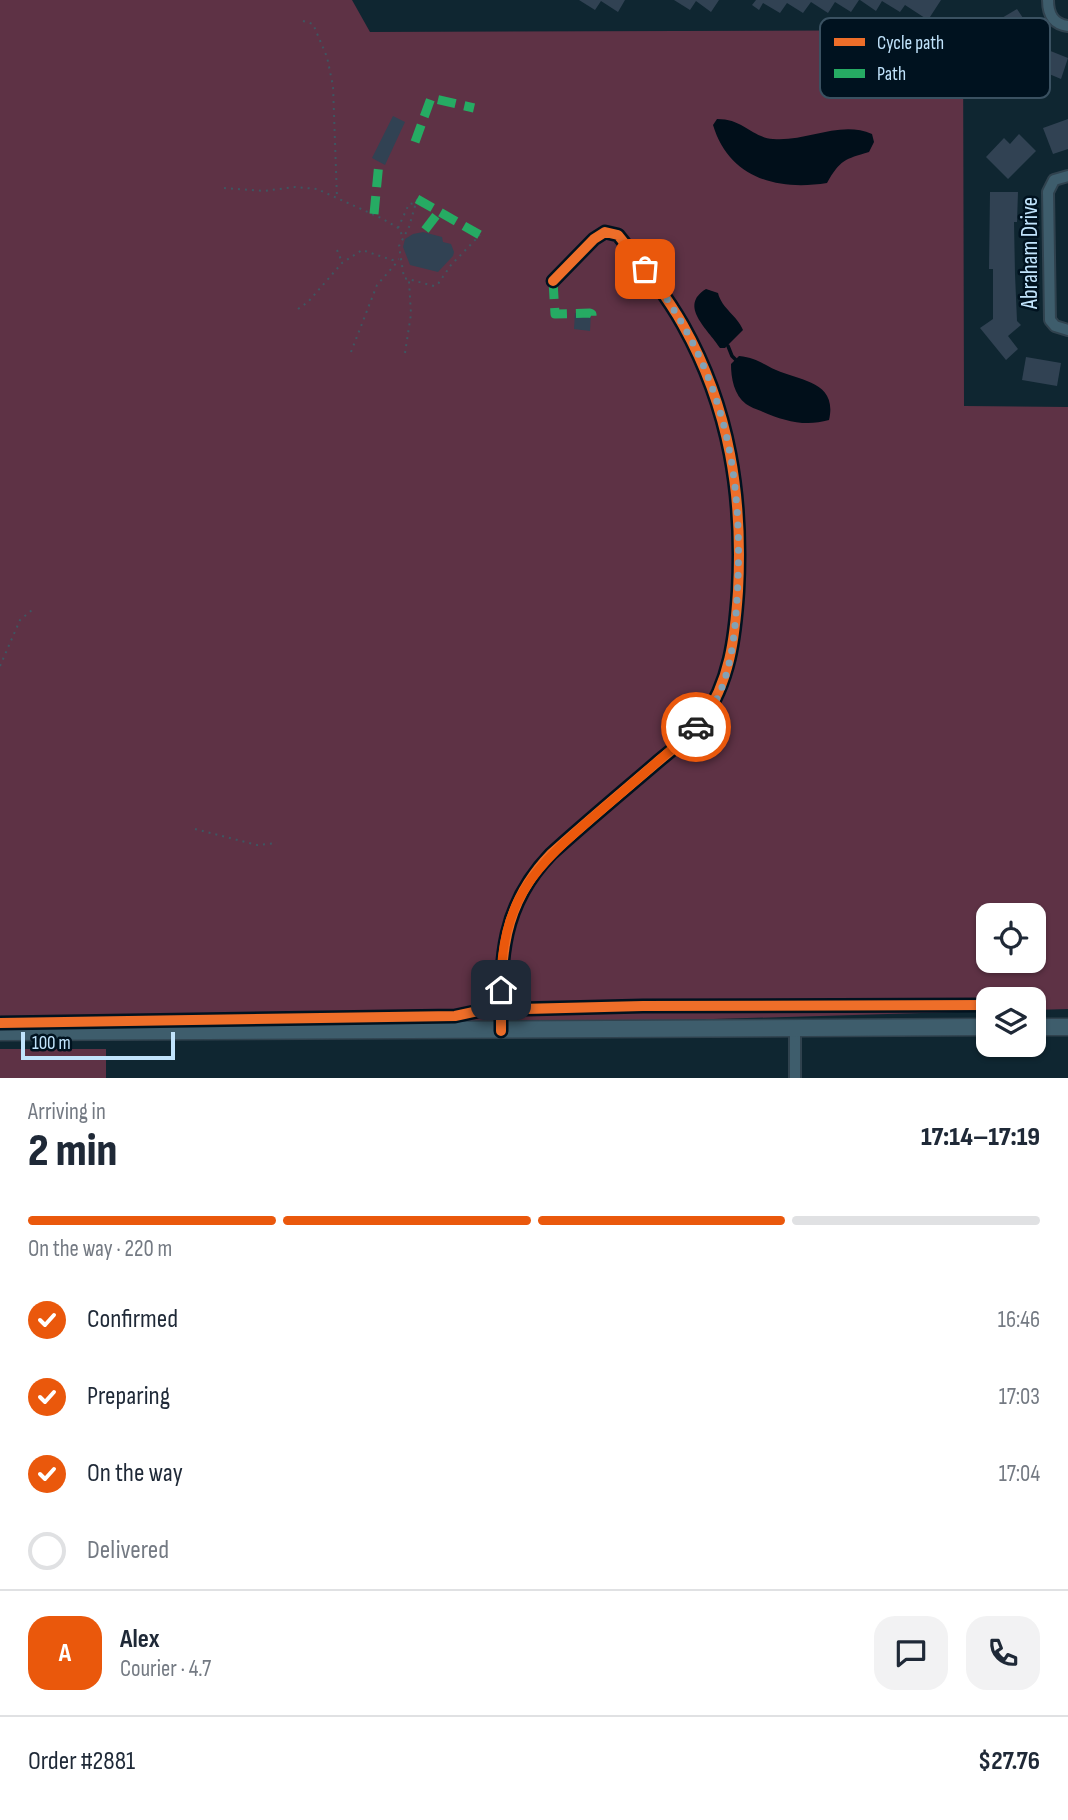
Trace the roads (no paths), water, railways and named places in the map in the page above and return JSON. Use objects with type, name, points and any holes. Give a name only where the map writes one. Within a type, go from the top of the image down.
[{"type":"main road","points":[[0,1032],[976,1027]]},
{"type":"main road","points":[[1046,1027],[1068,1027]]},
{"type":"street","points":[[1048,0],[1050,15],[1054,21],[1068,26]]},
{"type":"street","name":"Abraham Drive","points":[[1068,176],[1054,180],[1048,192],[1050,320],[1055,326],[1068,330]]},
{"type":"street","points":[[501,1031],[503,953],[510,919],[521,895],[534,873],[551,854],[701,723],[718,694],[730,663],[738,584],[739,522],[729,443],[703,365],[683,325],[658,286],[618,235],[605,232],[594,239],[553,281]]},
{"type":"street","points":[[795,1029],[795,1078]]},
{"type":"water","points":[[717,119],[734,122],[765,138],[798,138],[848,129],[872,134],[874,142],[869,152],[840,165],[827,183],[790,185],[757,177],[743,169],[720,143],[713,125]]},
{"type":"water","points":[[706,289],[718,293],[743,330],[725,348],[720,348],[695,310],[698,296]]},
{"type":"water","points":[[739,356],[754,359],[815,384],[828,397],[829,420],[795,422],[746,404],[736,391],[732,375],[731,364]]},
{"type":"waterway","points":[[728,346],[736,360]]}]
